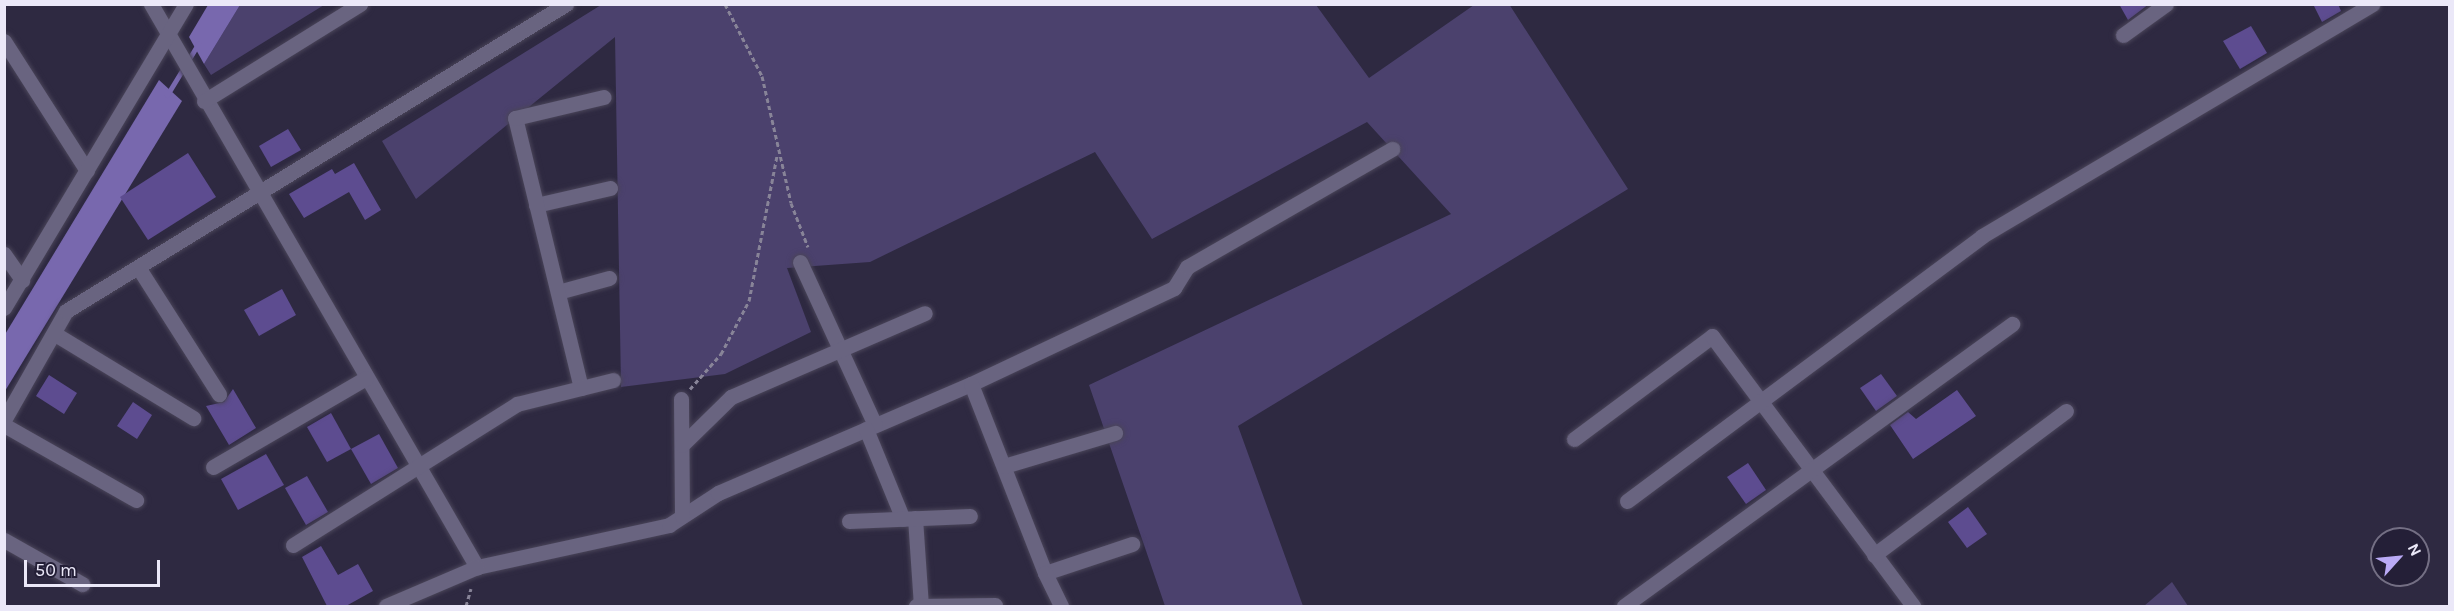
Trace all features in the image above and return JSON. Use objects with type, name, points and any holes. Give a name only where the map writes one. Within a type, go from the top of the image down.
[{"type":"street","points":[[151,4],[204,101],[477,567]]},
{"type":"street","points":[[4,308],[171,38],[186,4]]},
{"type":"street","points":[[204,101],[360,4]]},
{"type":"street","points":[[4,420],[55,334],[66,311],[566,4]]},
{"type":"street","points":[[2123,35],[2166,4]]},
{"type":"street","points":[[1627,501],[1982,236],[2372,4]]},
{"type":"street","points":[[4,41],[87,171]]},
{"type":"street","points":[[581,388],[515,118],[604,97]]},
{"type":"street","points":[[386,606],[477,567],[669,525],[718,493],[971,384],[1174,288],[1187,267],[1392,149]]},
{"type":"street","points":[[536,205],[610,188]]},
{"type":"street","points":[[4,254],[22,280]]},
{"type":"street","points":[[800,262],[909,519],[921,606]]},
{"type":"street","points":[[138,267],[219,394]]},
{"type":"street","points":[[558,292],[609,278]]},
{"type":"street","points":[[682,445],[731,397],[925,313]]},
{"type":"street","points":[[1624,606],[2012,324]]},
{"type":"street","points":[[55,334],[194,418]]},
{"type":"street","points":[[1574,439],[1712,336],[1913,606]]},
{"type":"street","points":[[213,467],[366,378]]},
{"type":"street","points":[[293,545],[517,404],[613,380]]},
{"type":"street","points":[[971,384],[1060,606]]},
{"type":"street","points":[[681,399],[682,516]]},
{"type":"street","points":[[1874,555],[2066,411]]},
{"type":"street","points":[[4,425],[136,500]]},
{"type":"street","points":[[1004,466],[1115,433]]},
{"type":"street","points":[[849,521],[970,516]]},
{"type":"street","points":[[4,540],[82,584]]},
{"type":"street","points":[[1045,573],[1132,544]]},
{"type":"street","points":[[915,606],[995,604]]},
{"type":"path","points":[[725,4],[762,76],[778,153],[810,252],[800,262]]},
{"type":"path","points":[[681,399],[721,354],[749,301],[778,153]]},
{"type":"shaded area","points":[[1509,4],[1628,189],[1238,426],[1303,606],[1165,606],[1089,385],[1451,214],[1367,122],[1152,239],[1095,152],[870,262],[787,268],[811,332],[725,374],[621,387],[615,37],[416,199],[382,141],[601,5],[1316,5],[1369,78],[1474,5]]},
{"type":"shaded area","points":[[208,5],[240,5],[204,64],[189,37]]},
{"type":"shaded area","points":[[240,5],[324,5],[211,75],[204,64]]},
{"type":"shaded area","points":[[159,80],[182,101],[5,391],[4,336]]},
{"type":"shaded area","points":[[2172,582],[2188,606],[2144,606]]},
{"type":"building","points":[[2119,4],[2149,4],[2128,20]]},
{"type":"building","points":[[2313,4],[2338,4],[2341,11],[2322,22]]},
{"type":"building","points":[[2251,26],[2267,53],[2240,69],[2223,41]]},
{"type":"building","points":[[288,129],[301,150],[271,167],[259,146]]},
{"type":"building","points":[[188,153],[216,197],[148,240],[120,197]]},
{"type":"building","points":[[354,163],[381,210],[365,220],[349,192],[304,218],[289,194],[332,169],[335,174]]},
{"type":"building","points":[[282,289],[296,315],[259,336],[244,310]]},
{"type":"building","points":[[1881,374],[1897,396],[1876,411],[1860,388]]},
{"type":"building","points":[[49,375],[77,393],[64,414],[36,396]]},
{"type":"building","points":[[233,389],[256,428],[229,445],[206,406],[224,402]]},
{"type":"building","points":[[1957,390],[1976,416],[1913,459],[1890,425],[1908,412],[1916,419]]},
{"type":"building","points":[[133,402],[152,415],[137,439],[117,426]]},
{"type":"building","points":[[331,413],[351,449],[327,462],[307,427]]},
{"type":"building","points":[[379,434],[398,468],[371,484],[351,449]]},
{"type":"building","points":[[266,454],[284,485],[238,510],[221,479]]},
{"type":"building","points":[[1748,463],[1766,490],[1746,504],[1727,477]]},
{"type":"building","points":[[307,476],[328,512],[306,525],[285,488]]},
{"type":"building","points":[[1968,507],[1987,534],[1967,548],[1948,522]]},
{"type":"building","points":[[321,546],[338,575],[358,564],[373,591],[346,606],[327,606],[302,557]]},
{"type":"waterway","points":[[167,95],[198,44]]}]
